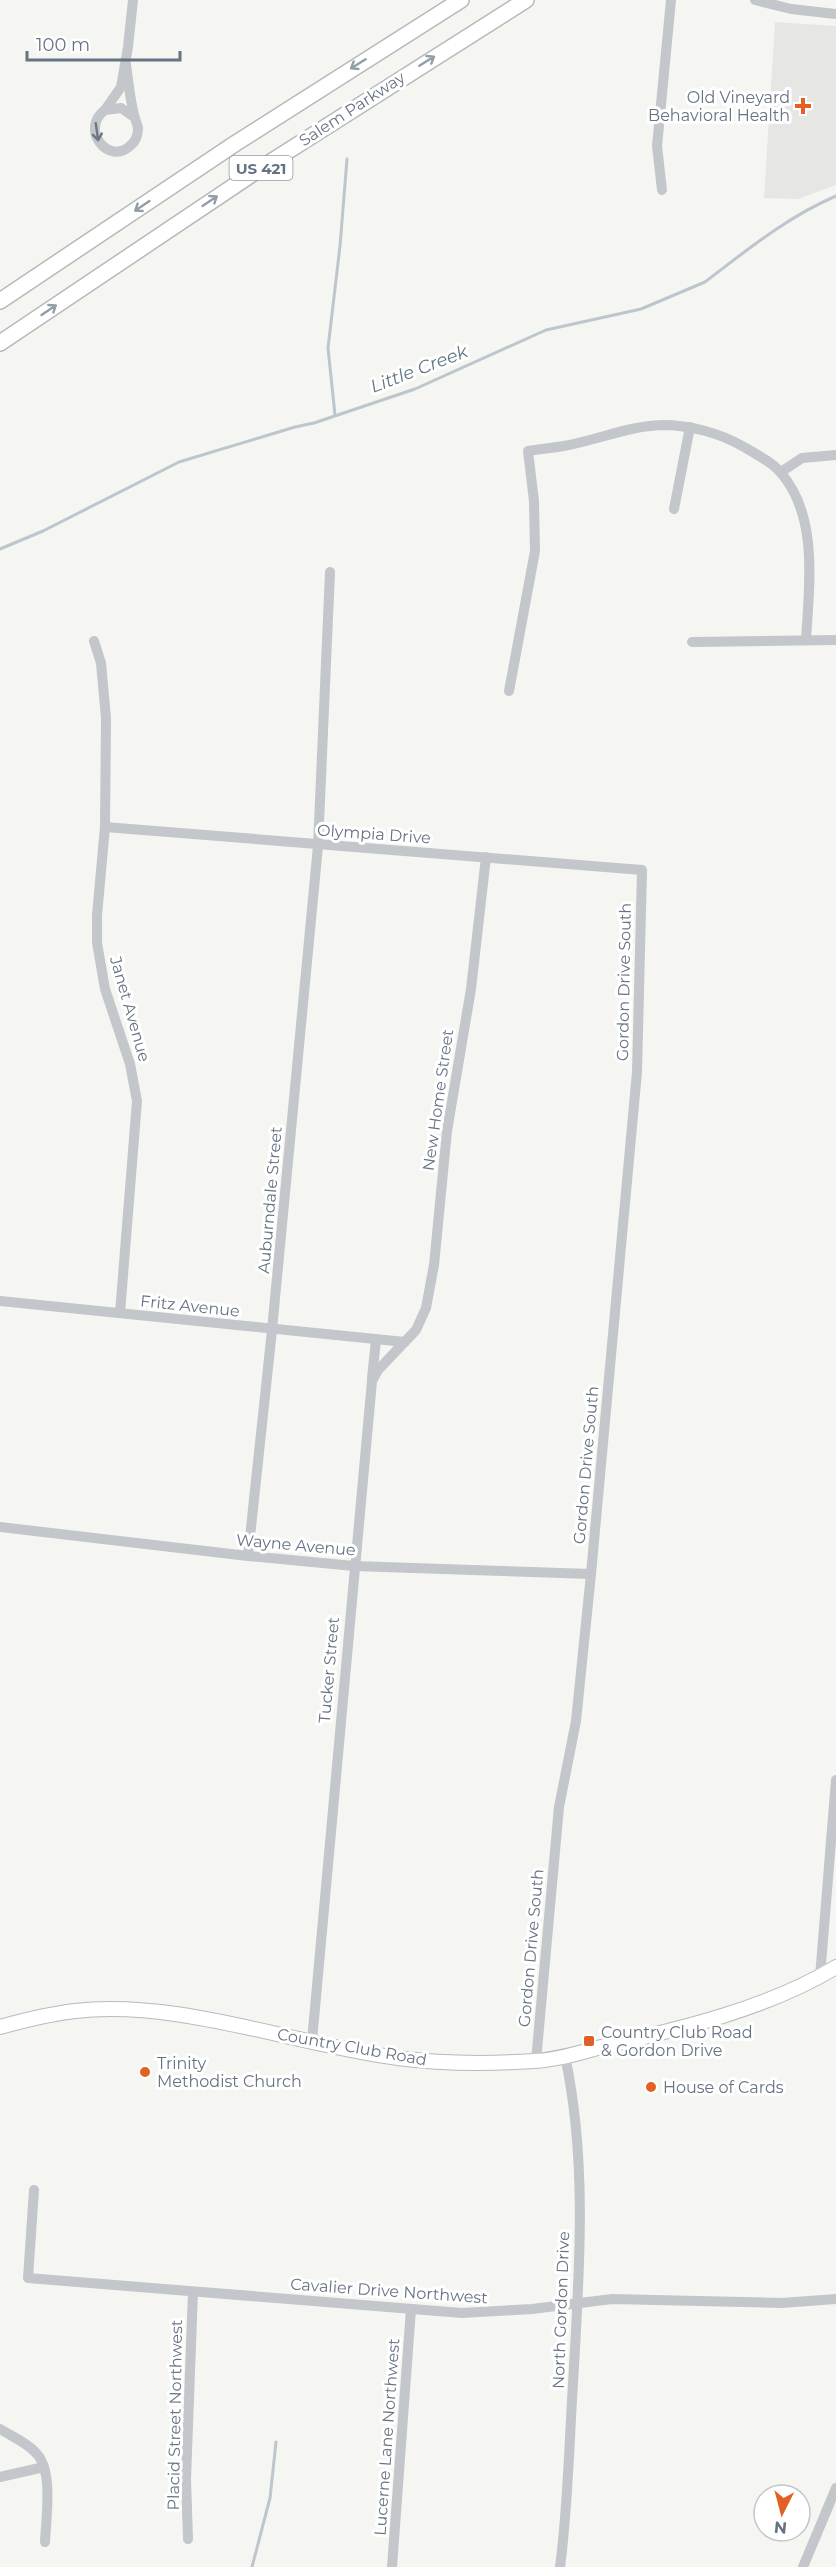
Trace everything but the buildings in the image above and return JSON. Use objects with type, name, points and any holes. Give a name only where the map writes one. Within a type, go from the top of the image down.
[{"type":"highway","name":"Salem Parkway","points":[[0,301],[236,143],[461,0]]},
{"type":"highway","name":"Salem Parkway","points":[[0,342],[255,172],[526,0]]},
{"type":"main road","name":"Country Club Road","points":[[0,2027],[33,2018],[77,2011],[123,2010],[171,2014],[397,2058],[463,2063],[536,2061],[565,2056],[694,2023],[772,1998],[820,1977],[836,1967]]},
{"type":"street","points":[[126,64],[134,117],[138,126],[137,136],[124,150],[114,151],[105,148],[97,141],[94,132],[97,117],[105,110],[121,87],[126,64],[133,0]]},
{"type":"street","points":[[662,190],[657,146],[671,0]]},
{"type":"street","points":[[754,0],[791,9],[836,14]]},
{"type":"street","points":[[105,110],[121,108],[134,117]]},
{"type":"street","points":[[509,691],[535,551],[534,501],[528,451],[564,446],[635,428],[661,425],[690,427],[733,440],[781,472],[794,495],[806,532],[809,576],[806,640]]},
{"type":"street","points":[[674,509],[690,427]]},
{"type":"street","points":[[781,472],[802,458],[836,454]]},
{"type":"street","name":"Auburndale Street","points":[[248,1556],[318,846],[330,572]]},
{"type":"street","points":[[692,642],[836,640]]},
{"type":"street","name":"Janet Avenue","points":[[94,641],[100,663],[106,718],[105,827],[97,915],[97,943],[105,989],[130,1064],[136,1101],[120,1313]]},
{"type":"street","name":"Olympia Drive","points":[[105,827],[318,846],[642,870]]},
{"type":"street","name":"New Home Street","points":[[405,1342],[416,1330],[426,1308],[434,1265],[447,1131],[471,989],[486,857]]},
{"type":"street","name":"Gordon Drive South","points":[[536,2061],[560,1807],[576,1721],[637,1072],[642,870]]},
{"type":"street","name":"Fritz Avenue","points":[[0,1302],[376,1340]]},
{"type":"street","points":[[376,1340],[405,1342]]},
{"type":"street","name":"Tucker Street","points":[[312,2041],[376,1340]]},
{"type":"street","points":[[372,1381],[378,1370],[405,1342]]},
{"type":"street","name":"Wayne Avenue","points":[[0,1527],[354,1566],[591,1574]]},
{"type":"street","points":[[820,1977],[836,1780]]},
{"type":"street","name":"North Gordon Drive","points":[[560,2567],[578,2304],[580,2236],[571,2084],[565,2056]]},
{"type":"street","name":"Cavalier Drive Northwest","points":[[34,2190],[28,2278],[486,2313],[612,2299],[782,2303],[836,2299]]},
{"type":"street","name":"Placid Street Northwest","points":[[188,2539],[186,2479],[193,2292]]},
{"type":"street","name":"Lucerne Lane Northwest","points":[[392,2567],[411,2309]]},
{"type":"street","points":[[0,2429],[35,2451],[44,2467],[47,2487],[45,2542]]},
{"type":"street","points":[[0,2477],[44,2467]]},
{"type":"street","points":[[803,2567],[836,2488]]},
{"type":"shaded area","name":"Old Vineyard Behavioral Health","points":[[775,22],[836,26],[836,185],[798,199],[764,198]]},
{"type":"waterway","points":[[335,415],[328,348],[347,159]]},
{"type":"waterway","name":"Little Creek","points":[[0,549],[43,531],[179,462],[314,423],[415,389],[546,330],[641,309],[705,282],[784,224],[836,196]]},
{"type":"waterway","points":[[252,2567],[270,2498],[276,2442]]},
{"type":"place","name":"Old Vineyard Behavioral Health","points":[[803,106]]},
{"type":"place","name":"Country Club Road & Gordon Drive","points":[[589,2041]]},
{"type":"place","name":"Trinity Methodist Church","points":[[145,2072]]},
{"type":"place","name":"House of Cards","points":[[651,2087]]}]
